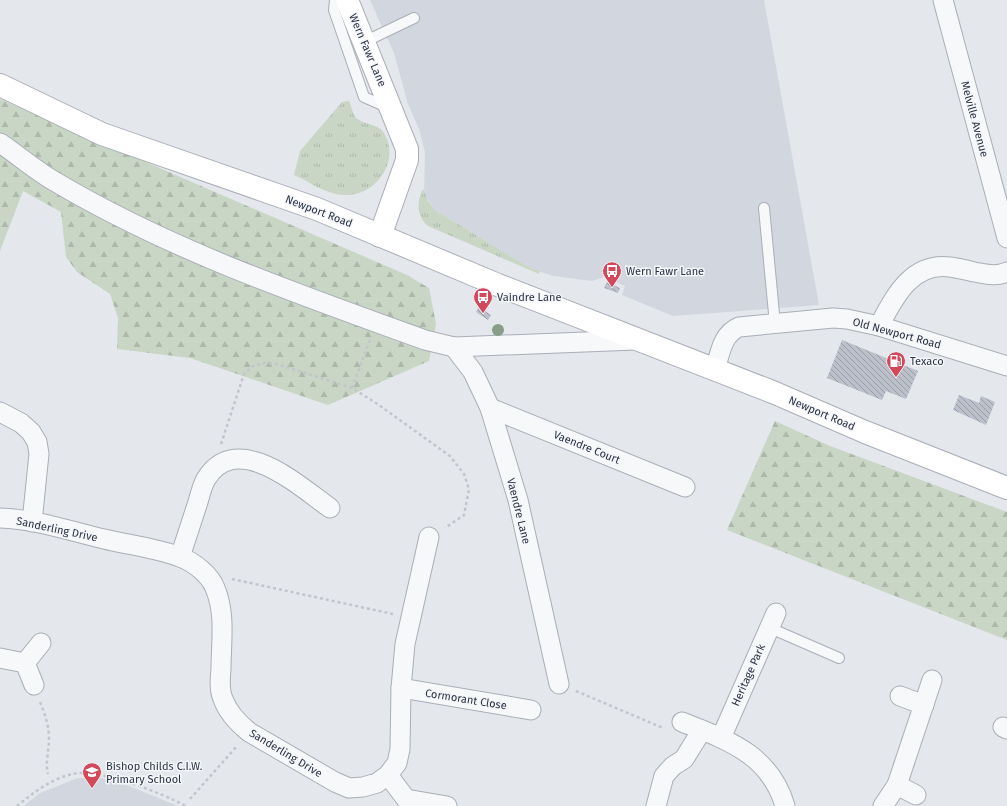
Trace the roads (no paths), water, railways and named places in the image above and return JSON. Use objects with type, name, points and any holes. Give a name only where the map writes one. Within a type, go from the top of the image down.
[{"type":"main road","name":"Wern Fawr Lane","points":[[347,0],[407,149],[407,160],[380,236]]},
{"type":"main road","name":"Newport Road","points":[[0,85],[102,134],[317,209],[637,340],[1007,488]]},
{"type":"street","name":"Melville Avenue","points":[[943,0],[1007,238]]},
{"type":"street","name":"Newport Road","points":[[0,143],[53,181],[129,222],[231,269],[424,340],[454,347],[637,340]]},
{"type":"street","points":[[879,326],[894,297],[904,284],[918,273],[936,267],[948,267],[995,276],[1007,272]]},
{"type":"street","name":"Old Newport Road","points":[[715,370],[726,336],[732,330],[739,327],[833,318],[847,319],[879,326],[1007,366]]},
{"type":"street","name":"Vaendre Lane","points":[[454,347],[473,372],[490,408],[518,500],[559,684]]},
{"type":"street","name":"Vaendre Court","points":[[490,408],[685,487]]},
{"type":"street","points":[[0,412],[21,423],[31,432],[37,442],[39,454],[32,522]]},
{"type":"street","points":[[180,557],[205,480],[219,464],[230,459],[245,458],[280,473],[330,508]]},
{"type":"street","name":"Sanderling Drive","points":[[0,518],[32,522],[180,557],[192,563],[205,574],[215,587],[222,614],[220,688],[222,698],[237,722],[249,732],[335,782],[349,788],[363,787],[377,782],[388,775]]},
{"type":"street","points":[[429,537],[405,644],[401,688],[400,749],[397,763],[388,775],[406,799],[447,806]]},
{"type":"street","name":"Heritage Park","points":[[721,738],[773,620]]},
{"type":"street","points":[[25,663],[41,643]]},
{"type":"street","points":[[0,658],[25,663]]},
{"type":"street","points":[[25,663],[34,685]]},
{"type":"street","points":[[883,806],[897,785],[932,680]]},
{"type":"street","name":"Cormorant Close","points":[[401,688],[531,710]]},
{"type":"street","points":[[900,696],[924,705]]},
{"type":"street","points":[[682,722],[699,735],[721,738],[744,750],[759,762],[780,790],[785,806]]},
{"type":"street","points":[[656,806],[664,776],[673,766],[684,759],[699,735]]},
{"type":"street","points":[[897,785],[916,795]]},
{"type":"lane","points":[[335,0],[334,10],[364,97],[392,110]]},
{"type":"lane","points":[[364,42],[414,18]]},
{"type":"lane","points":[[764,208],[775,324]]},
{"type":"lane","points":[[773,620],[839,658]]},
{"type":"place","name":"Wern Fawr Lane","points":[[612,288]]},
{"type":"place","name":"Vaindre Lane","points":[[483,314]]},
{"type":"place","name":"Texaco","points":[[896,378]]},
{"type":"place","name":"Bishop Childs C.I.W. Primary School","points":[[92,789]]}]
